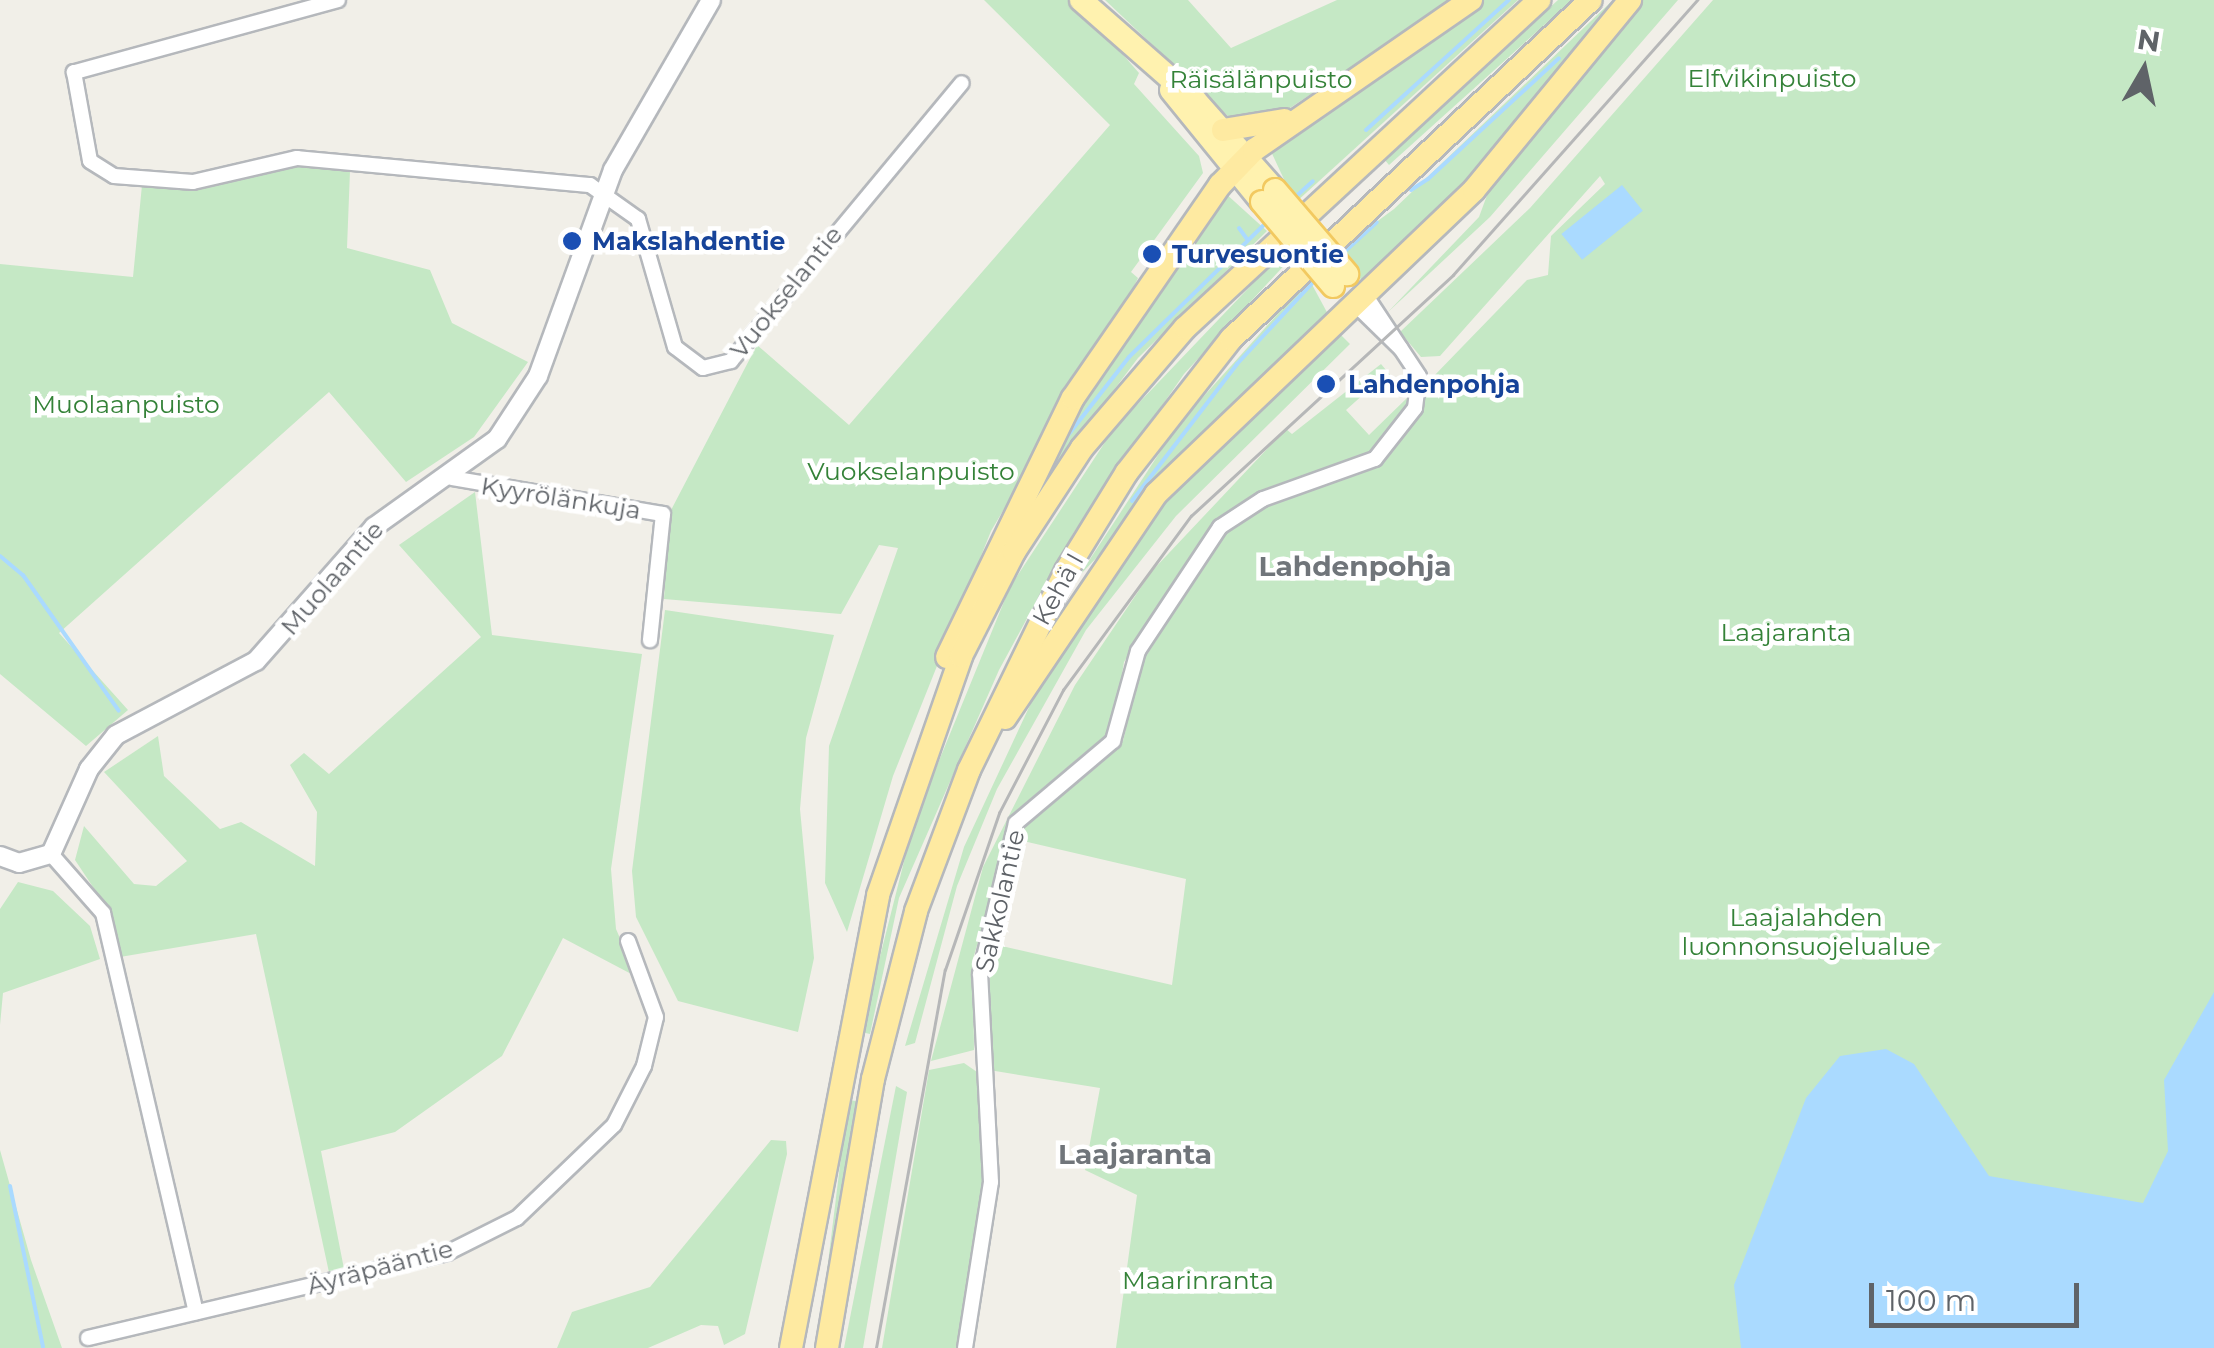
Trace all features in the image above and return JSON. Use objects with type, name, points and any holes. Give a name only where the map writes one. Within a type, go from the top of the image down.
[{"type":"highway","points":[[791,1348],[848,1030],[926,748],[948,652],[1033,469],[1123,321],[1240,163],[1471,0]]},
{"type":"highway","points":[[926,748],[1014,552],[1082,448],[1185,328],[1540,0]]},
{"type":"highway","name":"Kehä I","points":[[826,1348],[882,1036],[969,770],[1066,571],[1171,412],[1297,270],[1591,0]]},
{"type":"highway","points":[[969,770],[1156,494],[1363,303],[1474,190],[1630,0]]},
{"type":"highway","points":[[1223,130],[1311,110]]},
{"type":"main road","points":[[1081,0],[1158,70],[1363,303]]},
{"type":"main road","points":[[1100,0],[1132,43]]},
{"type":"main road","points":[[1158,70],[1223,130],[1240,163]]},
{"type":"street","points":[[338,0],[74,72],[85,148],[114,176],[205,182],[297,158],[605,190]]},
{"type":"street","name":"Muolaantie","points":[[51,854],[89,768],[116,735],[256,661],[374,527],[452,478],[497,440],[538,376],[605,190],[711,0]]},
{"type":"street","name":"Vuokselantie","points":[[605,190],[638,218],[675,347],[688,361],[721,368],[962,84]]},
{"type":"street","name":"Sakkolantie","points":[[966,1348],[991,1182],[980,974],[1016,823],[1113,741],[1138,651],[1220,527],[1262,499],[1340,478],[1386,448],[1419,394],[1419,376],[1363,303]]},
{"type":"street","name":"Kyyrölänkuja","points":[[452,478],[663,514],[650,640]]},
{"type":"street","points":[[0,856],[19,863],[51,854],[103,912],[196,1312]]},
{"type":"street","name":"Äyräpääntie","points":[[88,1338],[447,1253],[517,1218],[574,1172],[626,1108],[654,1039],[654,1002],[628,941]]},
{"type":"green space","name":"Vuokselanpuisto","points":[[984,0],[1075,0],[1139,73],[1134,84],[1199,156],[1203,173],[1131,272],[1138,278],[1125,305],[991,531],[893,776],[847,932],[825,883],[829,746],[898,548],[879,545],[841,614],[664,599],[669,514],[757,345],[849,425],[1110,125]]},
{"type":"green space","name":"Räisälänpuisto","points":[[1105,0],[1188,0],[1231,48],[1337,0],[1452,0],[1278,116],[1231,119]]},
{"type":"green space","points":[[1480,0],[1518,0],[1295,203],[1269,147]]},
{"type":"green space","points":[[1558,0],[1572,0],[1389,165],[1384,159]]},
{"type":"green space","points":[[1613,0],[1478,173],[1364,283],[1337,251],[1394,209]]},
{"type":"green space","points":[[1641,0],[1678,0],[1490,217],[1387,313],[1479,217],[1493,179]]},
{"type":"green space","name":"Laajalahden luonnonsuojelualue","points":[[1713,0],[2214,0],[2214,1348],[1116,1348],[1137,1195],[1085,1170],[1100,1088],[989,1070],[990,964],[993,944],[1172,985],[1186,879],[1019,840],[1024,819],[1123,741],[1141,664],[1225,533],[1259,510],[1375,467],[1418,415],[1431,379],[1527,280],[1548,275],[1551,236],[1605,184],[1600,176],[1440,356],[1421,357],[1400,332],[1530,208]]},
{"type":"green space","name":"Muolaanpuisto","points":[[295,166],[350,171],[347,248],[430,270],[452,323],[528,362],[474,437],[406,482],[329,392],[59,633],[128,710],[86,746],[0,674],[0,264],[133,277],[142,185],[207,188]]},
{"type":"green space","points":[[1224,192],[1267,231],[1138,358],[1027,505],[1047,454]]},
{"type":"green space","points":[[1284,251],[1291,258],[1184,374],[1074,532],[999,670],[899,898],[870,1034],[861,1032],[914,822],[1010,587],[1113,430]]},
{"type":"green space","points":[[1309,279],[1329,316],[1079,576],[1177,426]]},
{"type":"green space","points":[[1340,334],[1350,344],[1176,516],[1086,630],[997,789],[957,886],[915,1043],[905,1046],[964,847],[1045,673],[1177,486]]},
{"type":"green space","points":[[1381,364],[1397,383],[1392,395],[1374,385],[1346,410],[1369,435],[1408,397],[1407,413],[1370,455],[1267,488],[1212,526],[1124,662],[1113,729],[1017,810],[973,959],[974,1050],[931,1061],[983,867],[1075,685],[1152,571],[1286,429],[1292,434]]},
{"type":"green space","points":[[475,492],[492,635],[642,654],[611,869],[616,929],[637,977],[563,938],[502,1056],[395,1132],[321,1151],[345,1274],[330,1277],[256,934],[120,957],[105,905],[75,860],[84,826],[134,884],[156,886],[187,861],[104,772],[158,736],[164,776],[220,829],[241,822],[315,866],[317,812],[290,765],[304,753],[329,774],[481,637],[399,545]]},
{"type":"green space","points":[[665,610],[834,635],[806,738],[800,809],[814,958],[798,1032],[678,1001],[636,917],[632,871]]},
{"type":"green space","points":[[18,882],[53,891],[90,926],[100,959],[3,993],[0,1025],[0,909]]},
{"type":"green space","points":[[964,1063],[977,1072],[985,1182],[960,1348],[882,1348],[929,1070]]},
{"type":"green space","points":[[896,1086],[907,1092],[863,1348],[844,1348]]},
{"type":"green space","points":[[848,1100],[856,1101],[826,1348],[818,1348]]},
{"type":"green space","points":[[771,1140],[786,1141],[787,1154],[745,1334],[724,1345],[718,1326],[701,1325],[648,1348],[557,1348],[572,1312],[650,1287]]},
{"type":"green space","points":[[0,1150],[31,1260],[62,1348],[0,1348]]},
{"type":"water","points":[[1622,185],[1643,211],[1582,260],[1561,234]]},
{"type":"water","points":[[2214,992],[2214,1348],[1741,1348],[1734,1285],[1806,1098],[1840,1056],[1886,1049],[1914,1064],[1989,1176],[2143,1203],[2168,1151],[2164,1080]]},
{"type":"waterway","points":[[1366,130],[1509,0]]},
{"type":"waterway","points":[[1428,179],[1559,58]]},
{"type":"waterway","points":[[1411,190],[1428,179]]},
{"type":"waterway","points":[[1292,200],[1313,181]]},
{"type":"waterway","points":[[1342,254],[1377,222]]},
{"type":"waterway","points":[[1065,439],[1129,357],[1266,223]]},
{"type":"waterway","points":[[1239,228],[1247,239]]},
{"type":"waterway","points":[[1132,501],[1237,364],[1317,278]]},
{"type":"waterway","points":[[0,556],[23,575],[119,711]]},
{"type":"waterway","points":[[10,1186],[43,1347]]},
{"type":"tram line","points":[[876,1348],[945,970],[999,813],[1063,690],[1191,516],[1453,275],[1697,0]]},
{"type":"place","name":"Makslahdentie","points":[[572,241]]},
{"type":"place","name":"Turvesuontie","points":[[1152,254]]},
{"type":"place","name":"Lahdenpohja","points":[[1326,384]]},
{"type":"district","name":"Lahdenpohja","points":[[1355,566]]},
{"type":"district","name":"Laajaranta","points":[[1135,1154]]},
{"type":"park label","name":"Elfvikinpuisto","points":[[1772,78]]},
{"type":"park label","name":"Maarinranta","points":[[1198,1280]]}]
